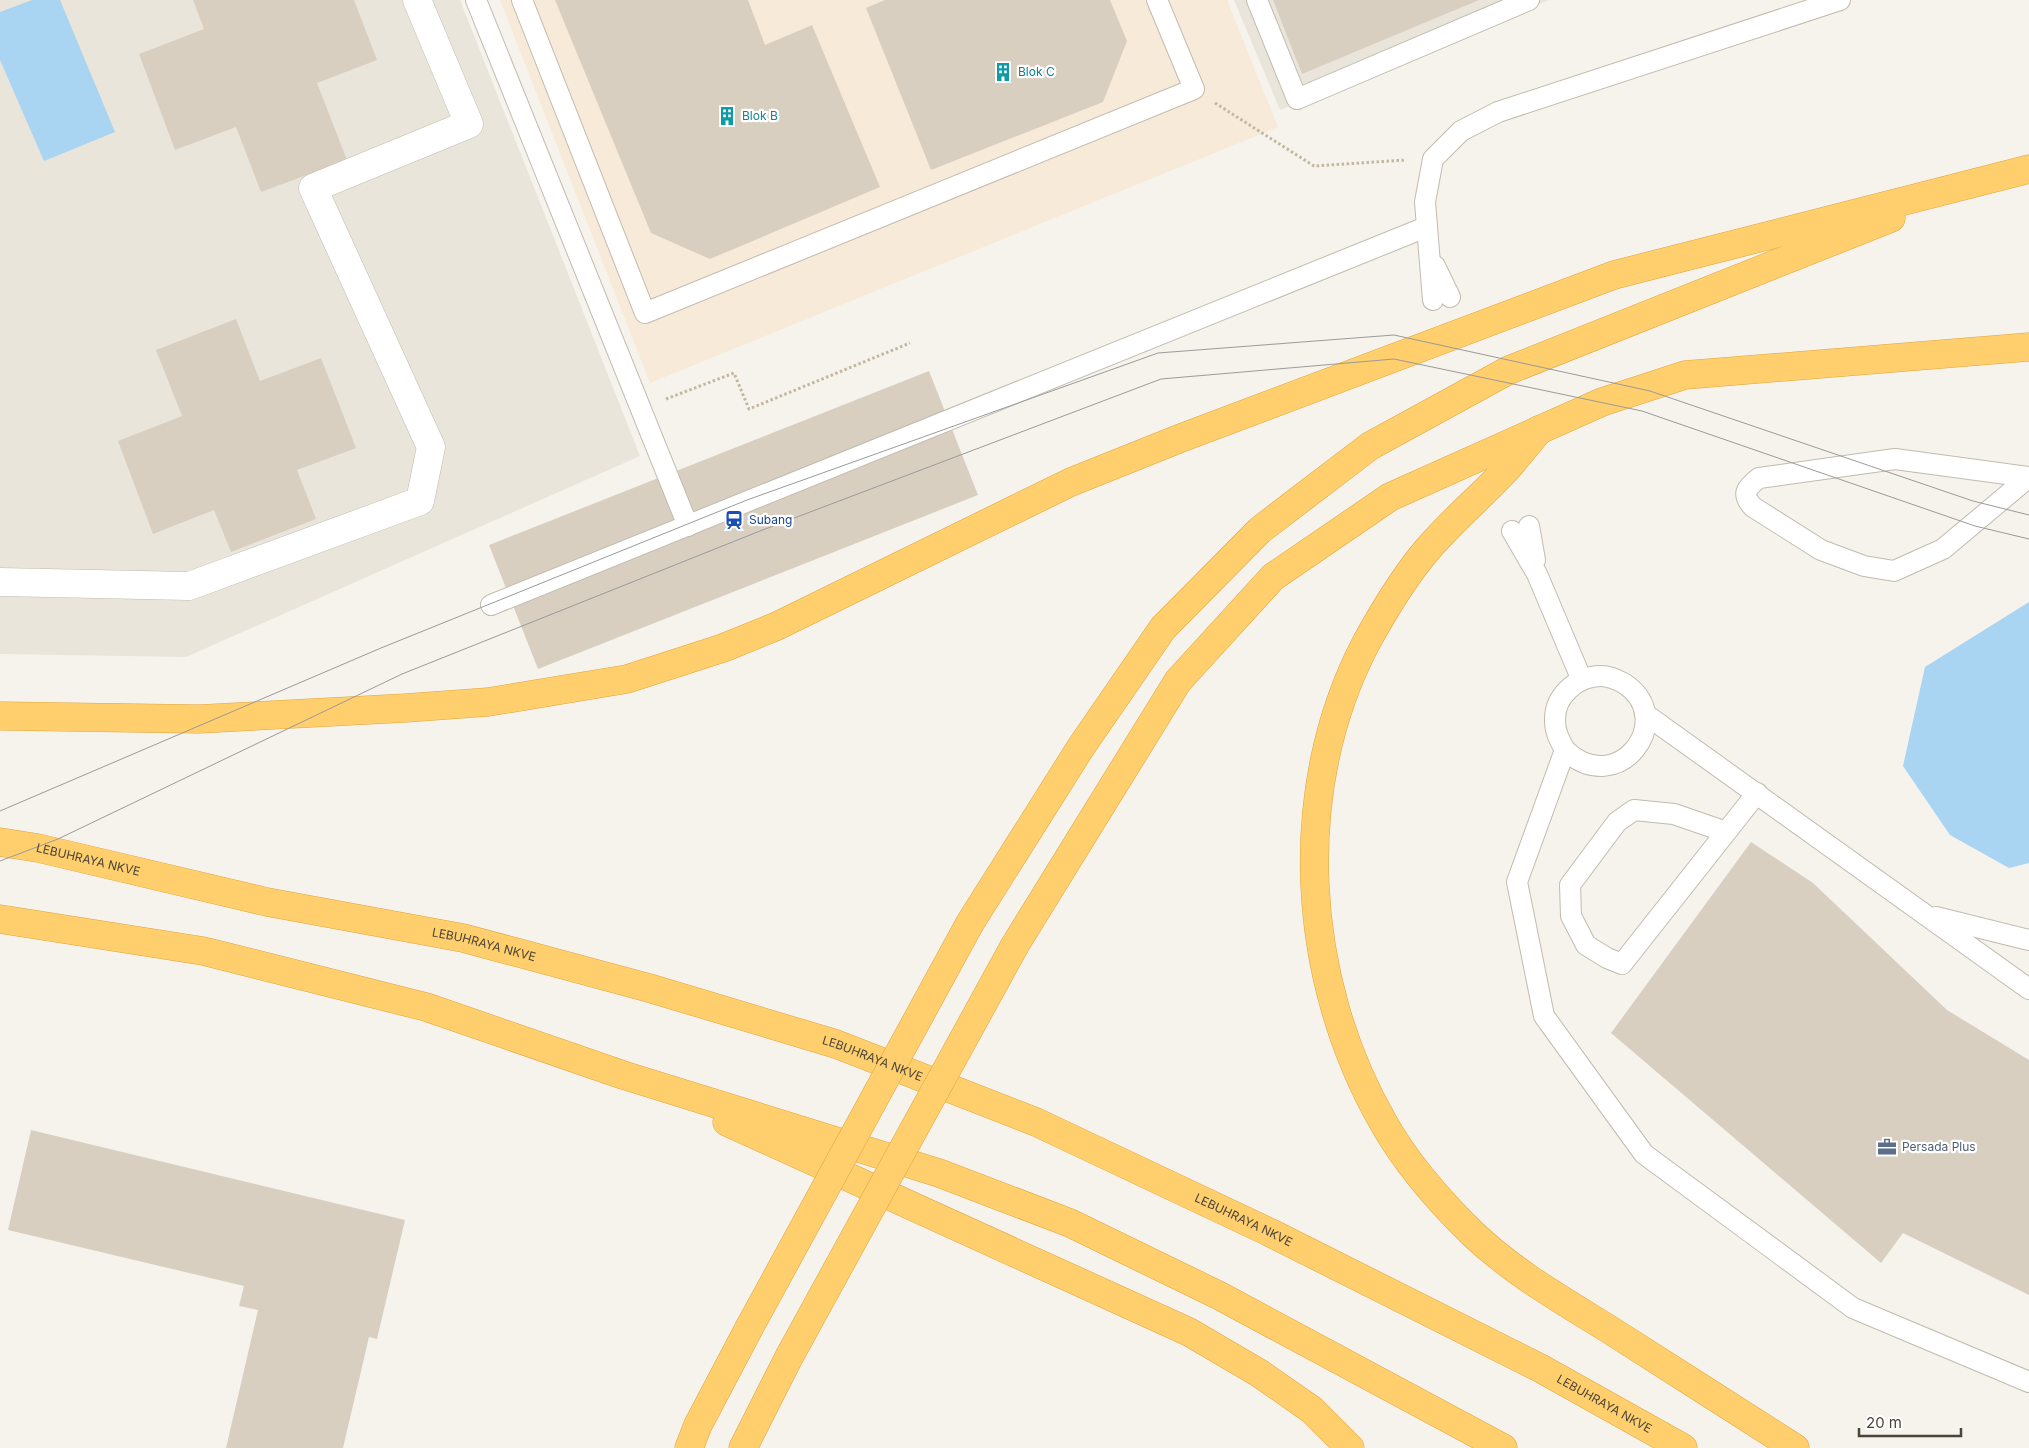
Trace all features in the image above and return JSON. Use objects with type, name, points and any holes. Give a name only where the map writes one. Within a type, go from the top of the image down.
[{"type":"highway","points":[[0,716],[199,719],[406,708],[488,702],[627,679],[723,648],[777,626],[1071,482],[1190,434],[1614,275],[2018,171]]},
{"type":"highway","points":[[689,1448],[698,1425],[748,1330],[970,923],[1081,747],[1163,628],[1260,530],[1370,446],[1509,370],[2018,171]]},
{"type":"highway","points":[[743,1448],[789,1357],[1015,945],[1178,681],[1272,577],[1390,497],[1602,402],[1685,376],[2029,347]]},
{"type":"highway","points":[[1539,430],[1503,473],[1426,552],[1367,643],[1342,695],[1326,750],[1314,858],[1316,922],[1326,974],[1339,1024],[1360,1076],[1383,1122],[1406,1158],[1441,1202],[1475,1236],[1523,1276],[1795,1448]]},
{"type":"highway","name":"LEBUHRAYA NKVE","points":[[0,842],[38,848],[267,902],[463,938],[649,988],[836,1044],[1036,1122],[1269,1232],[1540,1368],[1683,1448]]},
{"type":"highway","points":[[0,919],[203,952],[417,1005],[623,1075],[939,1173],[1070,1223],[1220,1296],[1503,1448]]},
{"type":"highway","points":[[623,1075],[1189,1332],[1258,1373],[1312,1410],[1350,1448]]},
{"type":"street","points":[[0,582],[189,586],[420,501],[431,447],[313,188],[469,124],[417,0]]},
{"type":"lane","points":[[476,0],[688,526]]},
{"type":"lane","points":[[522,0],[645,313],[1194,90],[1157,0]]},
{"type":"lane","points":[[1257,0],[1297,99],[1529,0]]},
{"type":"lane","points":[[1441,298],[1430,253],[1425,202],[1433,159],[1461,131],[1498,112],[1840,0]]},
{"type":"lane","points":[[491,605],[1426,227]]},
{"type":"lane","points":[[1895,459],[2029,477],[1943,549],[1894,571],[1864,566],[1821,550],[1753,507],[1746,500],[1745,492],[1748,486],[1759,478],[1895,459]]},
{"type":"lane","points":[[1520,529],[1581,678]]},
{"type":"lane","points":[[1602,676],[1617,679],[1633,690],[1642,703],[1645,714],[1645,730],[1639,746],[1628,757],[1614,765],[1600,767],[1584,764],[1565,750],[1558,736],[1555,720],[1560,700],[1569,688],[1581,678],[1602,676]]},
{"type":"lane","points":[[1645,714],[2029,989]]},
{"type":"lane","points":[[1565,750],[1516,882],[1544,1016],[1644,1154],[1853,1308],[2029,1382]]},
{"type":"lane","points":[[1726,832],[1674,814],[1634,810],[1617,822],[1570,885],[1571,916],[1586,945],[1607,958],[1622,964],[1757,793]]},
{"type":"lane","points":[[1925,914],[2029,940]]},
{"type":"path","points":[[1194,90],[1314,166],[1433,159]]},
{"type":"path","points":[[749,409],[910,343]]},
{"type":"shaded area","points":[[0,0],[460,0],[640,456],[186,657],[0,654]]},
{"type":"shaded area","points":[[500,0],[1227,0],[1278,127],[650,383]]},
{"type":"shaded area","points":[[1234,0],[1549,0],[1280,110]]},
{"type":"water","points":[[32,0],[60,0],[115,132],[44,161],[0,60],[0,12]]},
{"type":"water","points":[[2029,602],[2029,863],[2009,868],[1950,835],[1903,766],[1925,667]]},
{"type":"building","points":[[193,0],[354,0],[377,60],[317,83],[347,160],[261,192],[236,127],[175,150],[139,54],[204,29]]},
{"type":"building","name":"Blok B","points":[[555,0],[748,0],[765,45],[812,25],[880,187],[710,259],[651,233]]},
{"type":"building","name":"Blok C","points":[[885,0],[1110,0],[1127,41],[1103,102],[931,170],[866,8]]},
{"type":"building","points":[[1273,0],[1479,0],[1302,74]]},
{"type":"building","points":[[236,319],[260,381],[321,358],[356,448],[297,470],[316,519],[231,552],[214,510],[153,534],[118,441],[182,416],[156,350]]},
{"type":"building","name":"Subang","points":[[929,371],[978,495],[538,669],[489,545]]},
{"type":"building","name":"Persada Plus","points":[[1751,842],[1813,883],[1947,1010],[2029,1060],[2029,1295],[1903,1233],[1881,1263],[1611,1033]]},
{"type":"building","points":[[31,1130],[405,1220],[377,1339],[369,1337],[343,1448],[226,1448],[258,1310],[239,1306],[244,1286],[8,1230]]},
{"type":"tram line","points":[[0,811],[381,648],[747,500],[1158,353],[1394,335],[1650,391],[1973,501],[2029,515]]},
{"type":"tram line","points":[[0,861],[58,839],[402,674],[760,531],[1161,379],[1394,359],[1642,411],[1975,526],[2029,539]]},
{"type":"place","name":"Blok C","points":[[1003,72]]},
{"type":"place","name":"Blok B","points":[[727,116]]},
{"type":"place","name":"Subang","points":[[734,520]]},
{"type":"place","name":"Persada Plus","points":[[1887,1147]]}]
